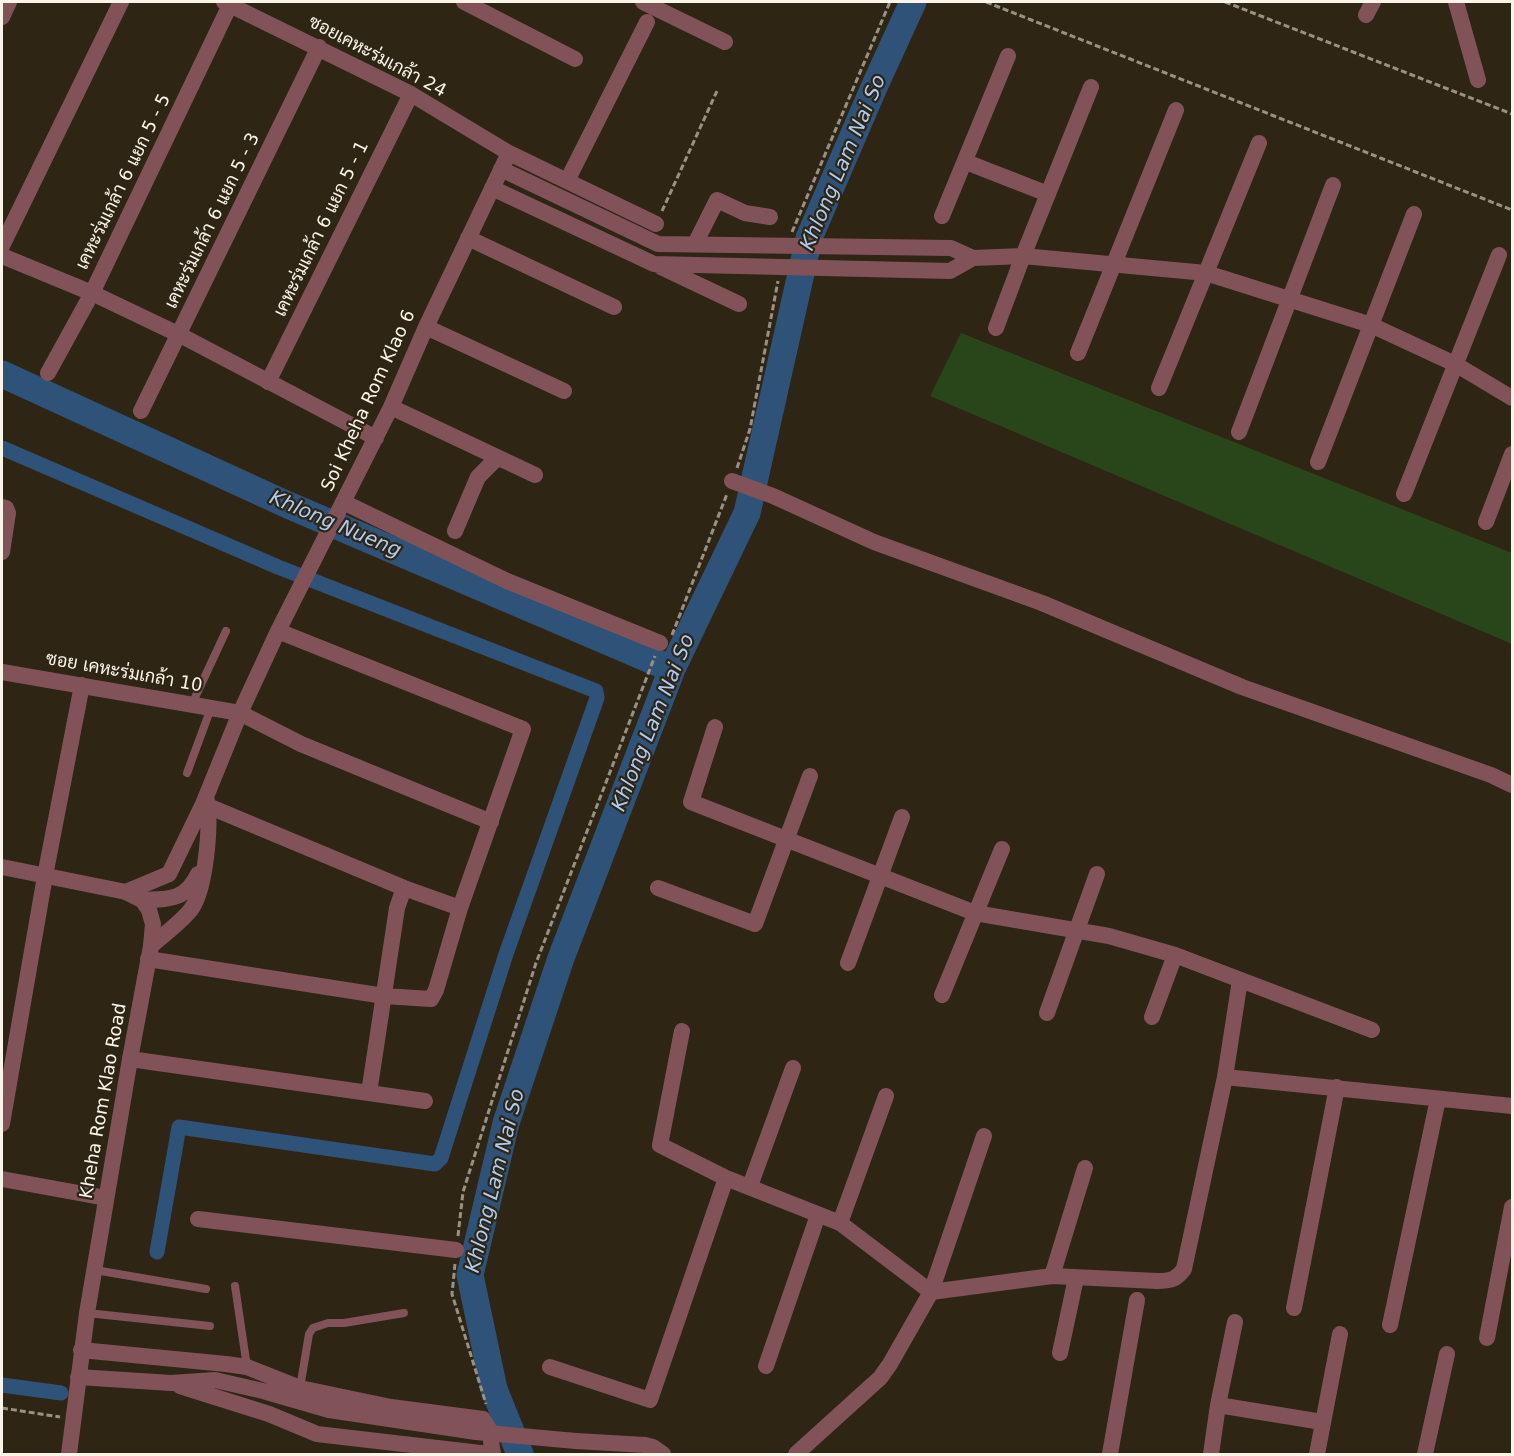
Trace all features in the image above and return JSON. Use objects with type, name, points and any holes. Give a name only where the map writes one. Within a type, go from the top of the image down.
[{"type":"street","points":[[2,17],[9,2]]},
{"type":"street","points":[[2,246],[121,2]]},
{"type":"street","points":[[464,2],[490,7],[574,59]]},
{"type":"street","points":[[643,2],[724,42]]},
{"type":"street","points":[[1456,2],[1478,80]]},
{"type":"street","name":"ซอยเคหะร่มเกล้า 24","points":[[227,3],[411,94],[509,153],[656,224]]},
{"type":"street","name":"เคหะร่มเกล้า 6 แยก 5 - 5","points":[[48,373],[92,292],[227,3]]},
{"type":"street","points":[[567,181],[647,22]]},
{"type":"street","name":"เคหะร่มเกล้า 6 แยก 5 - 3","points":[[141,411],[319,47]]},
{"type":"street","points":[[942,216],[1008,56]]},
{"type":"street","points":[[996,328],[1091,87]]},
{"type":"street","name":"เคหะร่มเกล้า 6 แยก 5 - 1","points":[[268,382],[411,94]]},
{"type":"street","points":[[1078,353],[1176,110]]},
{"type":"street","points":[[1159,388],[1259,142]]},
{"type":"street","name":"Soi Kheha Rom Klao 6","points":[[126,892],[169,874],[205,802],[240,713],[278,631],[391,407],[426,327],[509,153]]},
{"type":"street","points":[[966,162],[1048,194]]},
{"type":"street","points":[[501,169],[658,244],[951,248],[973,258],[1023,256],[1206,273],[1371,325],[1455,364],[1512,398]]},
{"type":"street","points":[[1239,432],[1333,185]]},
{"type":"street","points":[[492,188],[739,304]]},
{"type":"street","points":[[695,244],[717,200],[745,213],[770,217]]},
{"type":"street","points":[[1318,462],[1414,214]]},
{"type":"street","points":[[468,238],[614,307]]},
{"type":"street","points":[[677,244],[678,264]]},
{"type":"street","points":[[1404,494],[1499,255]]},
{"type":"street","points":[[2,256],[92,292],[180,335],[376,438]]},
{"type":"street","points":[[654,264],[950,271],[973,258]]},
{"type":"street","points":[[426,327],[564,391]]},
{"type":"street","points":[[391,407],[535,476]]},
{"type":"street","points":[[1486,522],[1512,454]]},
{"type":"street","points":[[455,531],[478,477],[497,458]]},
{"type":"street","points":[[732,481],[773,496],[874,542],[1042,603],[1242,687],[1491,775],[1512,785]]},
{"type":"street","points":[[2,507],[6,508],[8,513],[2,552]]},
{"type":"street","points":[[341,507],[507,580],[660,643]]},
{"type":"street","points":[[150,953],[384,996],[426,999],[433,997],[460,908],[523,729],[278,631]]},
{"type":"street","name":"ซอย เคหะร่มเกล้า 10","points":[[2,672],[240,713],[301,744],[491,822]]},
{"type":"street","points":[[2,1124],[45,876],[82,685]]},
{"type":"street","points":[[715,727],[691,802],[975,913],[1109,936],[1175,955],[1372,1030]]},
{"type":"street","points":[[658,888],[755,924],[810,776]]},
{"type":"street","points":[[205,802],[404,888],[460,908]]},
{"type":"street","name":"Soi Kheha Rom Klao 6","points":[[150,953],[193,907],[206,857],[205,802]]},
{"type":"street","points":[[848,963],[902,817]]},
{"type":"street","points":[[942,995],[1002,849]]},
{"type":"street","name":"Soi Kheha Rom Klao 6","points":[[142,900],[167,899],[186,892],[192,886],[206,857]]},
{"type":"street","points":[[2,867],[126,892],[142,900]]},
{"type":"street","points":[[1047,1013],[1097,874]]},
{"type":"street","points":[[369,1093],[397,908],[404,888]]},
{"type":"street","name":"Kheha Rom Klao Road","points":[[69,1455],[81,1350],[129,1059],[150,953],[153,924],[150,910],[142,900]]},
{"type":"street","points":[[1152,1017],[1175,955]]},
{"type":"street","points":[[682,1031],[660,1145],[726,1178],[840,1223],[931,1292],[1052,1276],[1168,1281],[1178,1278],[1184,1269],[1225,1077],[1240,980]]},
{"type":"street","points":[[129,1059],[425,1101]]},
{"type":"street","points":[[750,1186],[793,1068]]},
{"type":"street","points":[[1225,1077],[1512,1106]]},
{"type":"street","points":[[1294,1308],[1337,1087]]},
{"type":"street","points":[[840,1223],[886,1096]]},
{"type":"street","points":[[1389,1325],[1438,1099]]},
{"type":"street","points":[[796,1455],[880,1378],[890,1364],[931,1292],[984,1136]]},
{"type":"street","points":[[1052,1276],[1085,1168]]},
{"type":"street","points":[[550,1367],[650,1400],[726,1178]]},
{"type":"street","points":[[2,1179],[106,1198]]},
{"type":"street","points":[[1487,1338],[1512,1207]]},
{"type":"street","points":[[766,1366],[819,1215]]},
{"type":"street","points":[[198,1219],[456,1250]]},
{"type":"street","points":[[1060,1353],[1076,1278]]},
{"type":"street","points":[[1110,1455],[1137,1300]]},
{"type":"street","points":[[1211,1455],[1218,1406],[1235,1322]]},
{"type":"street","points":[[1317,1455],[1341,1334]]},
{"type":"street","points":[[81,1350],[247,1367],[300,1388],[391,1407],[483,1419],[489,1429],[487,1454],[316,1434],[269,1414],[171,1383]]},
{"type":"street","points":[[1425,1455],[1447,1354]]},
{"type":"street","points":[[78,1377],[171,1383],[214,1380],[329,1410],[476,1432],[645,1445],[653,1447],[663,1455]]},
{"type":"street","points":[[1218,1406],[1322,1422]]},
{"type":"lane","points":[[192,704],[226,631]]},
{"type":"lane","points":[[187,773],[212,707]]},
{"type":"lane","points":[[95,1270],[206,1289]]},
{"type":"lane","points":[[235,1286],[247,1367]]},
{"type":"lane","points":[[87,1313],[210,1326]]},
{"type":"lane","points":[[300,1388],[309,1334],[313,1328],[328,1323],[344,1323],[404,1313]]},
{"type":"path","points":[[792,232],[890,2]]},
{"type":"path","points":[[986,2],[1512,210]]},
{"type":"path","points":[[1225,2],[1512,114]]},
{"type":"path","points":[[656,224],[717,91]]},
{"type":"path","points":[[489,1412],[452,1294],[463,1192],[536,963],[660,643],[674,633],[750,429],[778,278]]},
{"type":"path","points":[[2,1408],[74,1420]]},
{"type":"green space","points":[[961,333],[1512,553],[1512,644],[930,396]]},
{"type":"waterway","name":"Khlong Lam Nai So","points":[[520,1454],[494,1389],[470,1275],[506,1123],[561,958],[672,669],[747,513],[809,238],[913,2]]},
{"type":"waterway","name":"Khlong Nueng","points":[[2,374],[288,505],[672,669]]},
{"type":"waterway","points":[[2,448],[278,567],[596,691],[597,698],[506,954],[441,1158],[435,1164],[179,1127],[157,1252]]},
{"type":"waterway","points":[[2,1385],[61,1393]]}]
